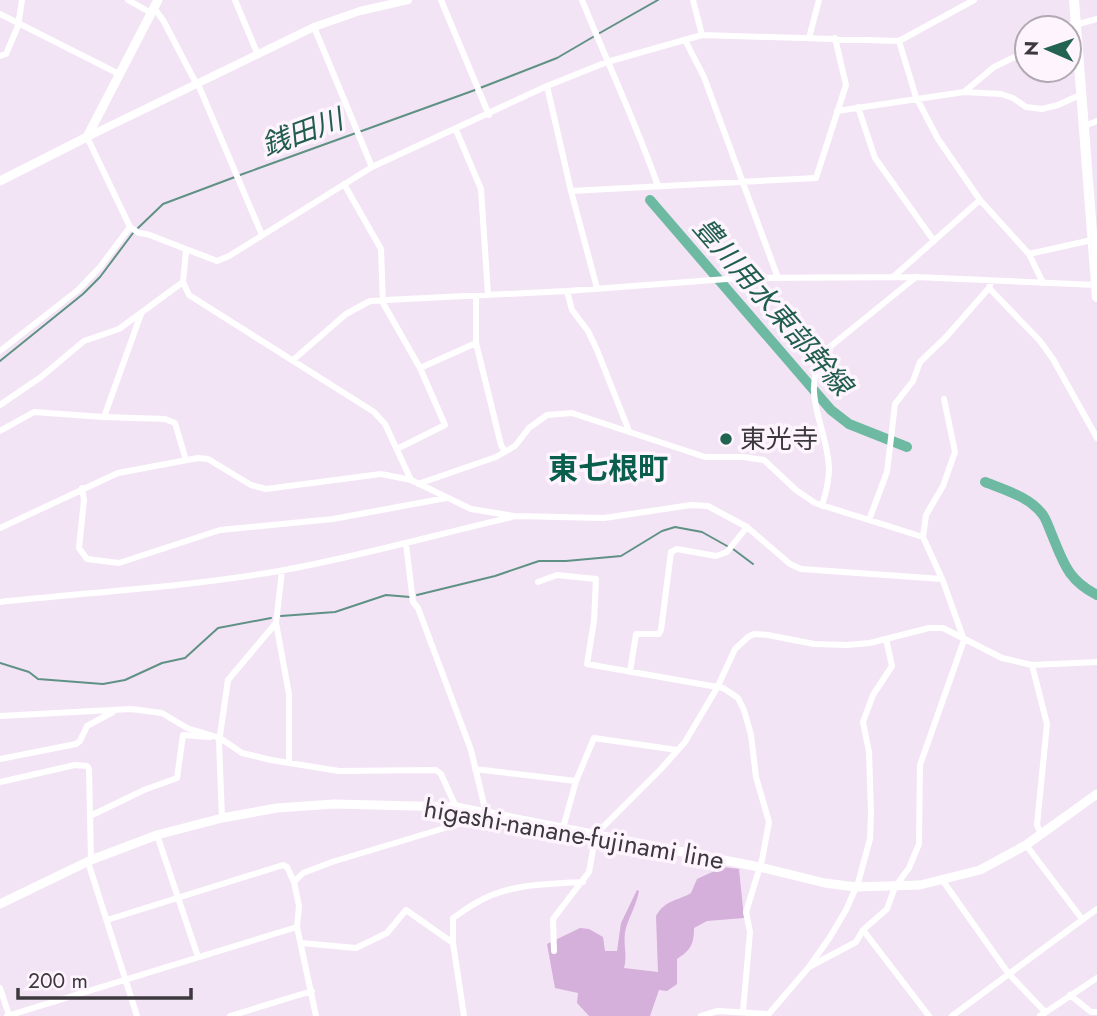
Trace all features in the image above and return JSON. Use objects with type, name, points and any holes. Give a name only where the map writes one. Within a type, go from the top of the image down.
[{"type":"highway","points":[[1081,84],[1093,189],[1097,297]]},
{"type":"main road","points":[[0,181],[87,137],[154,7]]},
{"type":"main road","name":"higashi-nanane-fujinami line","points":[[0,904],[90,861],[158,835],[222,818],[277,808],[334,804],[456,807],[759,867],[825,883],[856,887],[895,887],[943,881],[980,870],[1026,845],[1097,794]]},
{"type":"street","points":[[0,56],[6,54],[19,23],[22,0]]},
{"type":"street","points":[[128,0],[154,7],[163,20],[197,84],[262,235]]},
{"type":"street","points":[[235,0],[258,55]]},
{"type":"street","points":[[408,0],[378,3],[314,27],[87,137],[130,226],[139,233],[217,261],[372,167],[547,86],[607,62],[702,35],[899,41],[974,0]]},
{"type":"street","points":[[441,0],[489,115]]},
{"type":"street","points":[[582,0],[658,186]]},
{"type":"street","points":[[692,0],[702,35]]},
{"type":"street","points":[[809,37],[819,0]]},
{"type":"street","points":[[0,13],[119,74]]},
{"type":"street","points":[[314,27],[372,167]]},
{"type":"street","points":[[571,191],[816,178],[846,85],[835,38]]},
{"type":"street","points":[[685,40],[704,77],[778,278]]},
{"type":"street","points":[[899,41],[916,97],[938,139],[980,200],[1029,254],[1043,283]]},
{"type":"street","points":[[964,92],[994,67],[1013,58]]},
{"type":"street","points":[[547,86],[597,288]]},
{"type":"street","points":[[837,111],[916,97],[964,92],[1001,94],[1032,109],[1058,105],[1082,94]]},
{"type":"street","points":[[858,107],[875,158],[934,241]]},
{"type":"street","points":[[1084,127],[1097,121]]},
{"type":"street","points":[[456,130],[481,189],[488,295]]},
{"type":"street","points":[[344,184],[381,248],[382,301],[420,368],[445,425],[397,449]]},
{"type":"street","points":[[893,277],[980,200]]},
{"type":"street","points":[[0,351],[78,290],[100,267],[130,226]]},
{"type":"street","points":[[1029,254],[1093,236]]},
{"type":"street","points":[[186,251],[183,282],[185,290],[193,298],[374,412],[386,424],[414,482]]},
{"type":"street","points":[[293,360],[346,314],[370,302],[740,278],[916,277],[990,285],[1096,285]]},
{"type":"street","points":[[822,506],[829,464],[813,403],[816,365],[826,350],[916,277]]},
{"type":"street","points":[[0,405],[41,377],[84,341],[119,328],[183,282]]},
{"type":"street","points":[[869,520],[887,472],[895,404],[913,381],[920,362],[946,337],[990,285]]},
{"type":"street","points":[[990,285],[1053,359],[1097,438]]},
{"type":"street","points":[[567,291],[572,310],[588,331],[597,350],[629,431]]},
{"type":"street","points":[[476,296],[476,342],[501,446],[505,452]]},
{"type":"street","points":[[104,417],[142,312]]},
{"type":"street","points":[[420,368],[476,342]]},
{"type":"street","points":[[809,967],[856,942],[863,930],[887,909],[895,887],[909,868],[919,844],[920,765],[964,637],[923,537],[926,515],[943,486],[955,452],[944,399]]},
{"type":"street","points":[[0,431],[34,412],[165,419],[173,421],[179,432],[186,460]]},
{"type":"street","points":[[414,482],[486,462],[515,446],[535,423],[547,415],[560,412],[588,418],[705,457],[764,460],[796,490],[822,506],[923,537]]},
{"type":"street","points":[[0,528],[118,473],[186,460],[208,459],[251,485],[266,489],[381,474],[414,482],[471,509],[513,516],[604,519],[691,505],[708,506],[747,527],[790,564],[800,569],[942,579]]},
{"type":"street","points":[[82,488],[84,492],[79,548],[87,559],[119,563],[219,530],[333,519],[446,498]]},
{"type":"street","points":[[0,602],[174,586],[282,571],[407,544],[513,516]]},
{"type":"street","points":[[630,672],[636,634],[659,634],[661,630],[671,552],[677,549],[722,555],[747,527]]},
{"type":"street","points":[[294,882],[303,873],[332,862],[478,818],[486,813],[461,721],[418,608],[413,602],[407,544]]},
{"type":"street","points":[[282,571],[276,624],[289,694],[289,762]]},
{"type":"street","points":[[538,582],[557,575],[596,579],[594,621],[587,664],[723,688],[738,698],[751,735],[756,778],[769,822],[746,912],[750,944],[743,1012]]},
{"type":"street","points":[[222,818],[220,738],[230,676],[276,624]]},
{"type":"street","points":[[554,951],[553,919],[589,872],[596,834],[677,750],[695,727],[735,649],[741,641],[754,634],[814,644],[847,645],[929,628],[943,628],[1002,658],[1032,665],[1097,662]]},
{"type":"street","points":[[701,1016],[718,1011],[767,1015],[809,967],[846,910],[856,887],[870,839],[869,752],[863,722],[873,695],[892,666],[886,639]]},
{"type":"street","points":[[1032,665],[1047,724],[1037,825],[1041,834]]},
{"type":"street","points":[[0,760],[76,744],[88,726],[118,710]]},
{"type":"street","points":[[0,716],[118,710],[162,713],[187,728],[220,738],[242,753],[338,771],[434,769],[441,774],[456,807]]},
{"type":"street","points":[[90,816],[144,790],[177,778],[183,735],[220,738]]},
{"type":"street","points":[[563,828],[576,781],[594,738],[677,750]]},
{"type":"street","points":[[0,782],[75,765],[87,766],[89,769],[90,861],[137,1016]]},
{"type":"street","points":[[475,769],[576,781]]},
{"type":"street","points":[[158,835],[198,957]]},
{"type":"street","points":[[1026,845],[1082,919]]},
{"type":"street","points":[[107,920],[283,865],[287,867],[294,882],[299,906],[297,927],[316,1016]]},
{"type":"street","points":[[943,881],[1008,974],[1043,1014],[1097,978]]},
{"type":"street","points":[[464,1016],[453,943],[453,918],[474,903],[489,897],[530,887],[583,882]]},
{"type":"street","points":[[952,1016],[1097,909]]},
{"type":"street","points":[[301,943],[356,948],[387,933],[406,910],[453,943]]},
{"type":"street","points":[[0,988],[8,1016],[297,927]]},
{"type":"street","points":[[863,930],[929,1016]]},
{"type":"street","points":[[230,1016],[312,991]]},
{"type":"street","points":[[1070,995],[1091,1012],[1097,1012]]},
{"type":"shaded area","points":[[723,867],[739,869],[744,918],[707,921],[694,928],[691,946],[677,959],[677,984],[667,991],[659,990],[650,1016],[589,1016],[577,1003],[578,993],[555,988],[547,944],[580,928],[589,929],[603,937],[605,951],[617,951],[621,923],[637,890],[638,896],[625,933],[624,968],[658,972],[656,916],[667,904],[691,893],[697,879]]},
{"type":"waterway","name":"銭田川","points":[[598,34],[658,0]]},
{"type":"waterway","name":"銭田川","points":[[480,88],[557,58],[593,37]]},
{"type":"waterway","name":"銭田川","points":[[240,175],[475,90]]},
{"type":"waterway","name":"銭田川","points":[[137,229],[163,204],[235,177]]},
{"type":"waterway","name":"豊川用水東部幹線","points":[[650,200],[831,410],[849,424],[907,447]]},
{"type":"waterway","name":"銭田川","points":[[0,361],[83,294],[100,277],[133,233]]},
{"type":"waterway","name":"豊川用水東部幹線","points":[[985,482],[1017,495],[1038,509],[1046,520],[1068,570],[1079,583],[1097,595]]},
{"type":"waterway","points":[[417,595],[495,576],[539,561],[621,556],[662,531],[675,527],[702,532],[727,546]]},
{"type":"waterway","points":[[733,549],[753,564]]},
{"type":"waterway","points":[[281,616],[335,612],[386,595],[410,597]]},
{"type":"waterway","points":[[0,663],[29,672],[38,679],[103,684],[125,680],[162,663],[185,658],[218,628],[271,618]]},
{"type":"place","name":"東光寺","points":[[726,439]]},
{"type":"district","name":"東七根町","points":[[608,469]]}]
